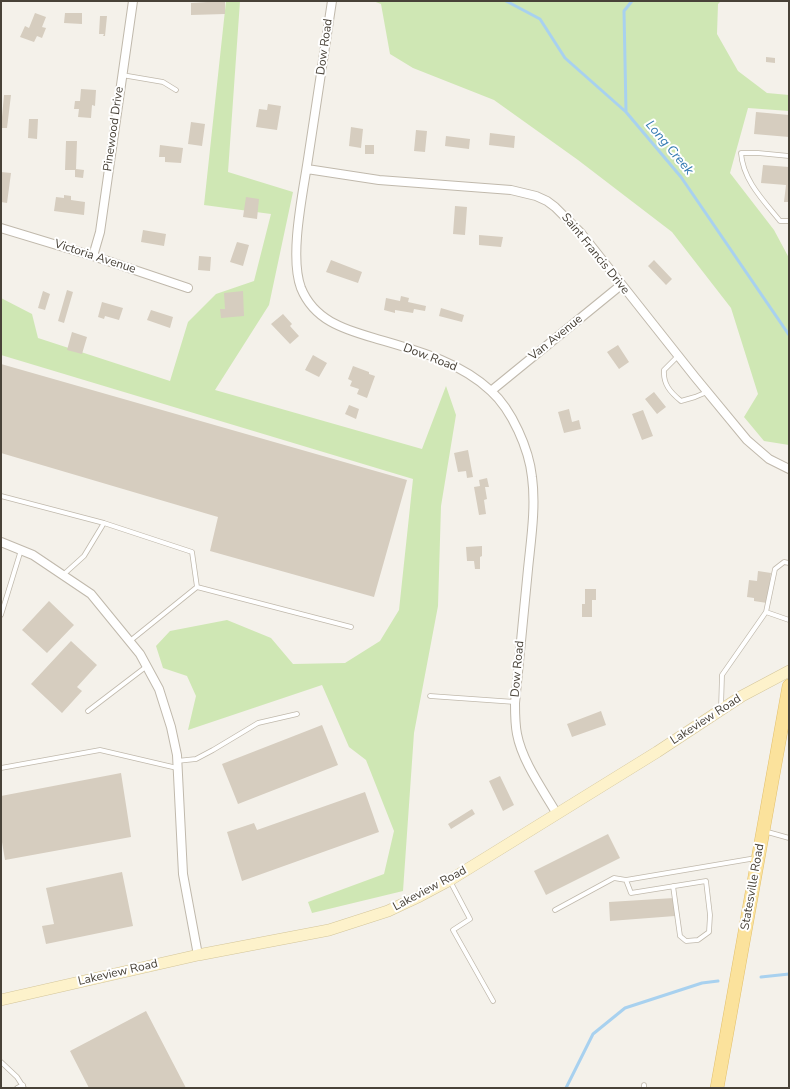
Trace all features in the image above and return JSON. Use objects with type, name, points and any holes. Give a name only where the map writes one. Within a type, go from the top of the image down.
[{"type":"main road","name":"Lakeview Road","points":[[1,1000],[198,955],[329,930],[388,911],[450,880],[557,814],[742,696],[789,672]]},
{"type":"main road","name":"Statesville Road","points":[[717,1088],[789,686]]},
{"type":"street","name":"Pinewood Drive","points":[[93,256],[100,232],[133,1]]},
{"type":"street","name":"Dow Road","points":[[332,1],[297,243],[297,277],[302,290],[313,308],[330,322],[340,327],[444,361],[462,370],[491,390],[510,416],[518,430],[529,458],[532,477],[532,524],[515,702],[517,734],[520,745],[557,814]]},
{"type":"street","name":"Saint Francis Drive","points":[[307,169],[379,180],[511,190],[536,196],[547,201],[563,214],[581,233],[737,429],[769,460],[789,469]]},
{"type":"street","name":"Victoria Avenue","points":[[1,228],[93,256],[188,288]]},
{"type":"street","name":"Van Avenue","points":[[491,390],[621,285]]},
{"type":"street","points":[[1,542],[33,555],[91,594],[140,654],[160,689],[171,727],[177,764],[183,874],[198,955]]},
{"type":"lane","points":[[122,75],[163,82],[176,90]]},
{"type":"lane","points":[[789,156],[741,153],[741,162],[747,179],[780,220],[789,221]]},
{"type":"lane","points":[[678,356],[664,370],[663,378],[666,386],[681,401],[707,392]]},
{"type":"lane","points":[[1,496],[104,523],[192,552],[197,587]]},
{"type":"lane","points":[[63,575],[84,556],[104,523]]},
{"type":"lane","points":[[1,615],[21,550]]},
{"type":"lane","points":[[721,710],[722,674],[766,612],[775,569],[784,562],[789,563]]},
{"type":"lane","points":[[197,587],[351,627]]},
{"type":"lane","points":[[130,641],[197,587]]},
{"type":"lane","points":[[766,612],[789,620]]},
{"type":"lane","points":[[88,711],[147,666]]},
{"type":"lane","points":[[430,696],[515,702]]},
{"type":"lane","points":[[1,768],[100,750],[177,764],[196,759],[258,723],[297,714]]},
{"type":"lane","points":[[763,831],[789,838]]},
{"type":"lane","points":[[555,910],[614,878],[626,880],[759,857]]},
{"type":"lane","points":[[450,880],[470,919],[454,930],[493,1001]]},
{"type":"lane","points":[[626,880],[631,893],[673,886],[706,881],[710,915],[709,932],[698,940],[686,941],[680,936],[673,886]]},
{"type":"lane","points":[[1,1062],[17,1077],[23,1087],[17,1088]]},
{"type":"green space","points":[[226,1],[240,1],[228,172],[293,192],[269,305],[215,390],[422,449],[446,386],[456,415],[441,506],[438,606],[414,733],[403,891],[312,913],[308,902],[384,874],[394,831],[366,760],[349,747],[322,685],[188,730],[196,696],[187,676],[163,668],[156,646],[170,631],[227,620],[271,638],[293,664],[345,663],[380,641],[399,610],[413,479],[1,355],[1,298],[32,314],[38,338],[170,381],[188,322],[216,294],[254,281],[271,214],[204,205]]},
{"type":"green space","points":[[373,1],[721,1],[718,4],[717,34],[738,71],[767,93],[789,95],[789,111],[748,108],[730,173],[774,230],[789,258],[789,445],[764,441],[744,417],[758,394],[731,308],[672,232],[578,160],[494,100],[413,68],[390,54],[381,4]]},
{"type":"building","points":[[207,1],[225,2],[225,14],[191,15],[191,3]]},
{"type":"building","points":[[35,13],[46,17],[42,27],[46,28],[42,38],[37,36],[34,42],[20,37],[25,26],[29,28]]},
{"type":"building","points":[[65,13],[82,13],[82,24],[64,23]]},
{"type":"building","points":[[100,16],[107,16],[105,36],[103,36],[104,34],[99,34]]},
{"type":"building","points":[[766,57],[775,58],[775,63],[766,62]]},
{"type":"building","points":[[81,89],[96,90],[95,106],[92,105],[91,118],[78,117],[79,109],[74,109],[75,101],[80,101]]},
{"type":"building","points":[[4,95],[11,95],[7,128],[1,128]]},
{"type":"building","points":[[268,104],[281,106],[277,130],[256,127],[259,109],[267,110]]},
{"type":"building","points":[[756,112],[789,115],[789,137],[754,134]]},
{"type":"building","points":[[29,119],[38,119],[37,139],[28,138]]},
{"type":"building","points":[[191,122],[205,124],[202,146],[188,144]]},
{"type":"building","points":[[351,127],[363,129],[361,148],[349,146]]},
{"type":"building","points":[[416,130],[427,131],[425,152],[414,151]]},
{"type":"building","points":[[490,133],[515,136],[514,148],[489,145]]},
{"type":"building","points":[[446,136],[470,139],[469,149],[445,146]]},
{"type":"building","points":[[66,141],[77,141],[76,169],[84,170],[83,178],[75,177],[75,170],[65,170]]},
{"type":"building","points":[[160,145],[183,148],[181,163],[165,162],[165,157],[159,157]]},
{"type":"building","points":[[365,145],[374,145],[374,154],[365,154]]},
{"type":"building","points":[[763,165],[789,167],[789,202],[784,202],[786,185],[761,183]]},
{"type":"building","points":[[1,172],[11,173],[7,203],[1,202]]},
{"type":"building","points":[[64,195],[71,196],[71,200],[85,202],[84,215],[54,211],[56,197],[64,198]]},
{"type":"building","points":[[246,197],[259,199],[257,219],[243,217]]},
{"type":"building","points":[[455,206],[467,207],[465,235],[453,234]]},
{"type":"building","points":[[143,230],[166,234],[164,246],[141,242]]},
{"type":"building","points":[[479,235],[503,237],[501,247],[479,245]]},
{"type":"building","points":[[237,242],[249,245],[243,266],[230,262]]},
{"type":"building","points":[[199,256],[211,257],[210,271],[198,270]]},
{"type":"building","points":[[331,260],[362,272],[358,283],[326,272]]},
{"type":"building","points":[[654,260],[672,279],[666,285],[648,266]]},
{"type":"building","points":[[67,290],[73,292],[64,323],[58,321]]},
{"type":"building","points":[[43,291],[50,294],[45,310],[38,308]]},
{"type":"building","points":[[243,291],[244,316],[221,318],[220,309],[225,309],[224,293]]},
{"type":"building","points":[[401,296],[409,298],[408,302],[426,306],[425,311],[414,309],[413,313],[395,310],[395,313],[384,310],[386,298],[400,301]]},
{"type":"building","points":[[102,302],[123,308],[119,320],[105,316],[104,319],[98,317]]},
{"type":"building","points":[[441,308],[464,315],[462,322],[439,316]]},
{"type":"building","points":[[151,310],[173,317],[170,328],[147,320]]},
{"type":"building","points":[[283,314],[292,324],[290,326],[299,336],[290,344],[271,324]]},
{"type":"building","points":[[72,332],[87,337],[82,354],[67,350]]},
{"type":"building","points":[[618,345],[629,362],[619,369],[607,352]]},
{"type":"building","points":[[313,355],[327,363],[319,377],[305,370]]},
{"type":"building","points":[[1,364],[407,480],[374,597],[210,551],[218,517],[1,453]]},
{"type":"building","points":[[353,366],[375,376],[367,398],[357,394],[359,389],[350,386],[352,381],[348,379]]},
{"type":"building","points":[[654,392],[666,407],[657,414],[645,399]]},
{"type":"building","points":[[349,405],[359,409],[356,419],[345,414]]},
{"type":"building","points":[[569,409],[572,422],[579,420],[581,429],[564,433],[558,412]]},
{"type":"building","points":[[643,410],[653,436],[642,440],[632,414]]},
{"type":"building","points":[[468,450],[473,477],[467,478],[466,471],[458,472],[454,453]]},
{"type":"building","points":[[487,478],[489,487],[485,487],[487,499],[484,500],[486,514],[479,515],[474,487],[480,486],[479,480]]},
{"type":"building","points":[[482,546],[480,569],[475,569],[474,561],[467,561],[466,547]]},
{"type":"building","points":[[758,571],[771,573],[767,603],[754,601],[754,598],[747,597],[749,580],[757,581]]},
{"type":"building","points":[[585,589],[596,589],[596,600],[592,600],[592,617],[582,617],[582,604],[585,604]]},
{"type":"building","points":[[49,601],[74,625],[47,653],[22,630]]},
{"type":"building","points":[[71,641],[97,665],[77,687],[82,691],[62,713],[31,684]]},
{"type":"building","points":[[601,711],[606,725],[572,737],[567,724]]},
{"type":"building","points":[[322,725],[338,765],[238,804],[222,764]]},
{"type":"building","points":[[121,773],[131,837],[5,860],[1,836],[1,796]]},
{"type":"building","points":[[500,776],[514,805],[503,811],[489,781]]},
{"type":"building","points":[[365,792],[379,832],[242,881],[227,832],[254,823],[257,830]]},
{"type":"building","points":[[472,809],[475,814],[451,829],[448,824]]},
{"type":"building","points":[[608,834],[620,858],[546,895],[534,871]]},
{"type":"building","points":[[122,872],[133,926],[46,944],[42,926],[54,924],[46,888]]},
{"type":"building","points":[[674,898],[675,916],[610,921],[609,902]]},
{"type":"building","points":[[146,1011],[186,1088],[89,1088],[70,1051]]},
{"type":"waterway","name":"Long Creek","points":[[506,1],[540,19],[565,58],[626,112],[681,177],[789,335]]},
{"type":"waterway","points":[[626,112],[624,11],[632,1]]},
{"type":"waterway","points":[[761,977],[789,974]]},
{"type":"waterway","points":[[566,1088],[593,1034],[625,1008],[702,983],[718,981]]}]
